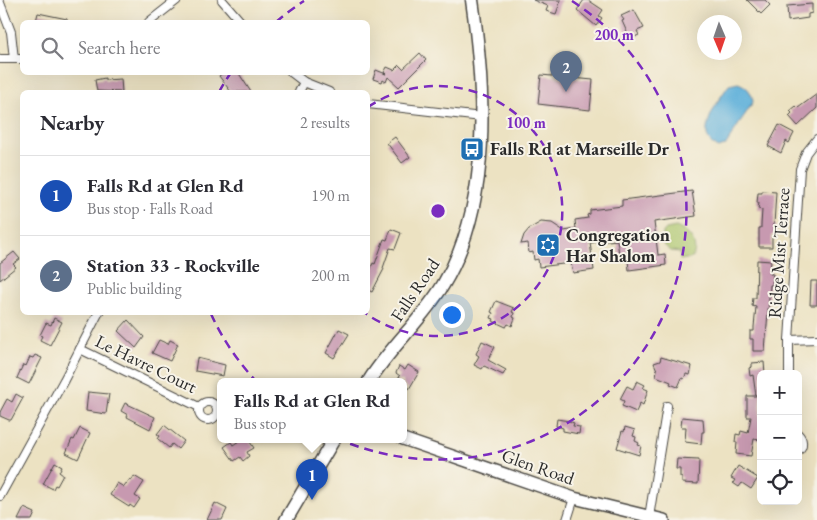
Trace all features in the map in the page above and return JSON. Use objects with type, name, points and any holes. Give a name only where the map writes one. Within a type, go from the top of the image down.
[{"type":"main road","name":"Falls Road","points":[[371,378],[386,357],[432,302],[453,266],[473,210],[482,117],[479,55],[472,0]]},
{"type":"main road","name":"Glen Road","points":[[407,440],[574,498],[664,520]]},
{"type":"main road","points":[[286,520],[332,443]]},
{"type":"street","points":[[152,20],[177,0]]},
{"type":"street","points":[[222,0],[239,20]]},
{"type":"street","points":[[0,3],[10,32],[14,59]]},
{"type":"street","points":[[0,59],[20,59]]},
{"type":"street","points":[[295,75],[304,82],[324,90]]},
{"type":"street","points":[[300,90],[304,82]]},
{"type":"street","points":[[370,104],[482,117]]},
{"type":"street","name":"Ridge Mist Terrace","points":[[789,370],[789,340],[800,170],[806,153],[817,139]]},
{"type":"street","points":[[0,496],[97,315]]},
{"type":"street","points":[[789,340],[817,339]]},
{"type":"street","name":"Le Havre Court","points":[[80,349],[200,407]]},
{"type":"street","points":[[649,517],[667,406]]},
{"type":"street","points":[[568,520],[574,498]]},
{"type":"green space","points":[[676,227],[692,239],[695,248],[692,258],[680,260],[680,252],[671,251],[663,244],[663,232],[666,229]]},
{"type":"water","points":[[738,83],[744,86],[752,95],[753,102],[725,146],[718,148],[710,141],[707,134],[709,119],[729,85]]},
{"type":"building","points":[[533,0],[561,0],[556,14],[546,11],[548,6]]},
{"type":"building","points":[[584,0],[588,0],[603,10],[599,16],[602,18],[596,26],[577,10]]},
{"type":"building","points":[[747,0],[765,0],[770,5],[761,14]]},
{"type":"building","points":[[812,4],[812,13],[808,14],[808,18],[788,21],[787,6]]},
{"type":"building","points":[[634,10],[644,28],[637,31],[639,35],[630,39],[621,16]]},
{"type":"building","points":[[38,13],[67,19],[67,20],[36,20]]},
{"type":"building","points":[[420,53],[426,60],[399,87],[388,77],[386,82],[373,79],[376,70],[386,74],[384,73],[387,67],[394,70],[399,65],[403,69]]},
{"type":"building","points":[[240,75],[250,90],[230,90],[219,76]]},
{"type":"building","points":[[541,75],[593,80],[590,110],[538,104]]},
{"type":"building","points":[[105,78],[105,80],[121,79],[122,90],[97,90],[95,80]]},
{"type":"building","points":[[817,94],[817,108],[798,126],[789,116],[792,113],[790,111],[796,106],[798,108]]},
{"type":"building","points":[[779,125],[794,133],[789,143],[786,141],[781,153],[768,146]]},
{"type":"building","points":[[395,137],[410,157],[402,163],[387,143]]},
{"type":"building","points":[[692,191],[696,216],[654,222],[658,255],[665,254],[666,265],[629,270],[628,260],[620,261],[617,240],[590,243],[594,270],[573,273],[571,263],[539,267],[538,259],[534,260],[533,252],[529,253],[528,243],[521,244],[524,235],[529,229],[541,222],[552,223],[564,231],[576,229],[575,220],[588,218],[587,215],[590,214],[590,210],[622,206],[622,200]]},
{"type":"building","points":[[762,191],[776,192],[774,225],[776,225],[776,235],[772,235],[772,247],[759,247],[759,228],[761,228],[762,210],[758,209],[759,203],[757,203],[758,193],[762,193]]},
{"type":"building","points":[[391,229],[401,233],[395,249],[390,248],[384,269],[372,292],[370,291],[370,270],[373,263],[375,264],[384,239],[387,240]]},
{"type":"building","points":[[14,252],[20,259],[13,264],[16,267],[0,280],[0,263]]},
{"type":"building","points":[[757,260],[771,261],[770,274],[773,274],[772,285],[770,285],[765,351],[753,351],[753,339],[750,339],[750,331],[754,331],[756,307],[752,306],[753,298],[756,298]]},
{"type":"building","points":[[811,281],[817,281],[817,305],[810,305]]},
{"type":"building","points":[[496,301],[514,308],[512,312],[515,318],[512,326],[508,324],[506,327],[493,321],[494,319],[491,318],[493,313],[491,312]]},
{"type":"building","points":[[54,318],[62,322],[50,345],[40,340],[42,336],[40,335],[46,323],[51,325]]},
{"type":"building","points":[[128,320],[144,337],[136,348],[118,331]]},
{"type":"building","points":[[339,329],[349,334],[334,358],[326,353]]},
{"type":"building","points":[[159,340],[168,344],[170,340],[178,344],[170,361],[152,353]]},
{"type":"building","points":[[482,341],[495,347],[488,360],[506,370],[503,375],[484,366],[482,369],[474,365],[479,356],[476,354]]},
{"type":"building","points":[[35,355],[42,358],[29,384],[17,378],[23,365],[26,366],[30,357],[33,358]]},
{"type":"building","points":[[661,357],[692,366],[690,375],[686,374],[684,379],[682,378],[678,387],[656,376],[657,370],[654,363],[660,361]]},
{"type":"building","points":[[197,358],[225,365],[223,376],[195,371]]},
{"type":"building","points":[[764,362],[765,370],[757,370],[757,440],[754,439],[751,456],[736,454],[737,442],[735,442],[736,434],[740,435],[741,431],[748,433],[751,417],[747,417],[747,396],[756,396],[753,375],[750,376],[749,368],[752,367],[752,363]]},
{"type":"building","points":[[408,365],[419,372],[409,389],[407,388],[407,378],[399,378],[400,376],[396,373],[399,366],[405,370]]},
{"type":"building","points":[[637,381],[645,385],[643,388],[648,390],[643,405],[640,403],[636,412],[622,406],[624,401],[620,399],[627,386],[633,389]]},
{"type":"building","points":[[88,392],[109,394],[106,414],[86,411]]},
{"type":"building","points":[[16,394],[23,398],[11,420],[0,416],[0,412],[7,399],[12,402]]},
{"type":"building","points":[[125,403],[155,417],[150,429],[127,417],[128,415],[121,411]]},
{"type":"building","points":[[682,417],[703,419],[704,432],[702,432],[701,444],[685,442],[686,427],[681,427]]},
{"type":"building","points":[[557,419],[569,421],[574,423],[573,426],[580,427],[579,434],[563,431],[563,428],[556,426]]},
{"type":"building","points":[[164,425],[184,441],[178,449],[172,444],[169,448],[158,439],[160,436],[157,434]]},
{"type":"building","points":[[625,427],[635,430],[633,436],[636,437],[635,441],[639,443],[638,445],[641,446],[639,455],[617,448]]},
{"type":"building","points":[[80,428],[90,433],[78,459],[66,453],[72,439],[74,440]]},
{"type":"building","points":[[230,443],[233,445],[236,443],[251,443],[254,448],[247,452],[249,456],[243,461],[240,457],[234,461],[224,447]]},
{"type":"building","points":[[677,459],[699,460],[698,484],[682,483],[680,469],[676,469]]},
{"type":"building","points":[[55,462],[62,466],[59,472],[63,475],[57,486],[55,485],[53,489],[43,484]]},
{"type":"building","points":[[738,466],[757,477],[757,480],[751,489],[742,483],[739,487],[733,483],[735,480],[731,478]]},
{"type":"building","points":[[134,476],[144,482],[135,496],[140,499],[134,508],[130,505],[129,507],[110,495],[117,483],[124,487]]},
{"type":"building","points":[[215,503],[227,509],[222,520],[207,520]]},
{"type":"building","points":[[24,508],[35,513],[32,520],[18,520]]},
{"type":"place","name":"Station 33 - Rockville","points":[[566,92]]},
{"type":"place","name":"Falls Rd at Marseille Dr","points":[[472,149]]},
{"type":"place","name":"Congregation Har Shalom","points":[[548,245]]},
{"type":"place","name":"Falls Rd at Glen Rd","points":[[312,500]]}]
